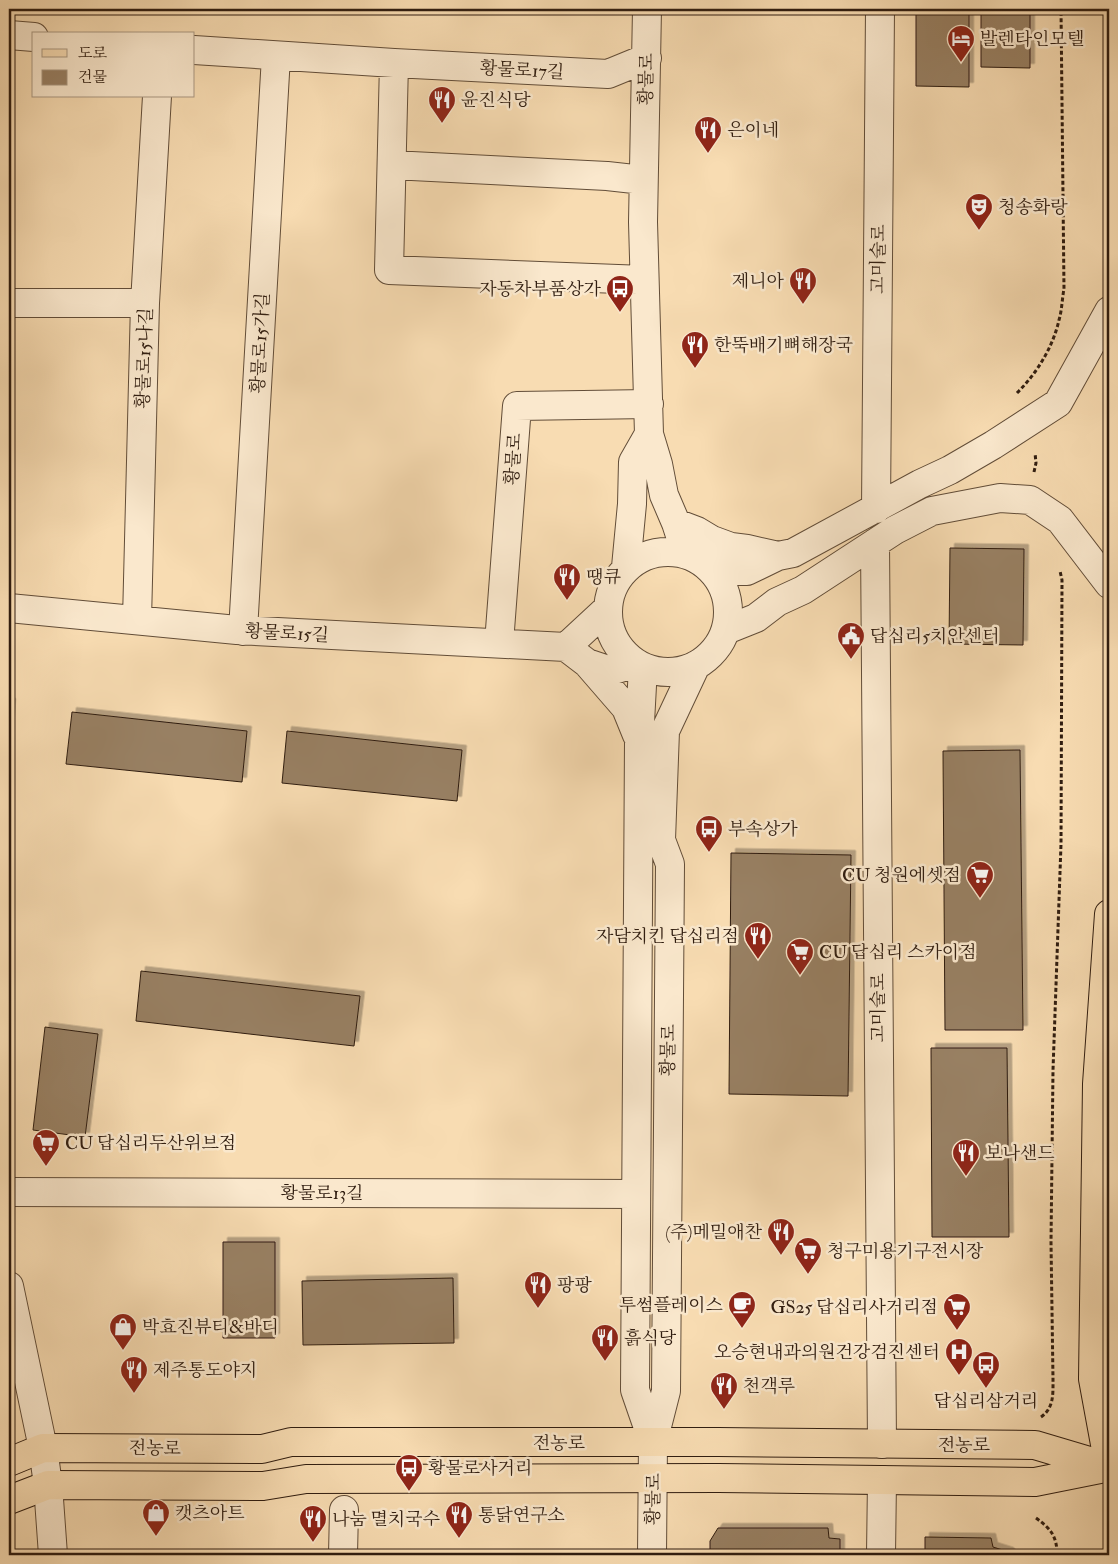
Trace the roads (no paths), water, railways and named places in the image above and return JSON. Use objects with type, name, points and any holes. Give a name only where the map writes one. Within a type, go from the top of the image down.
[{"type":"main road","points":[[1109,914],[1098,1084],[1094,1379],[1109,1467]]},
{"type":"main road","name":"전농로","points":[[9,1462],[43,1448],[262,1450],[291,1442],[653,1442],[1035,1445],[1109,1467]]},
{"type":"main road","name":"전농로","points":[[9,1500],[48,1485],[263,1486],[306,1479],[653,1478],[1035,1482],[1109,1467]]},
{"type":"street","name":"황물로","points":[[647,9],[643,180],[649,434],[658,464],[664,495],[686,554]]},
{"type":"street","name":"고미술로","points":[[876,509],[880,9]]},
{"type":"street","points":[[9,34],[32,37]]},
{"type":"street","name":"황물로17길","points":[[195,50],[608,74],[647,58]]},
{"type":"street","name":"황물로15가길","points":[[243,631],[276,56]]},
{"type":"street","points":[[394,63],[389,270],[644,280]]},
{"type":"street","name":"황물로15나길","points":[[137,620],[145,303],[157,98]]},
{"type":"street","points":[[392,165],[643,180]]},
{"type":"street","points":[[9,303],[145,303]]},
{"type":"street","points":[[712,571],[747,571],[778,556],[793,553],[993,446],[1058,403],[1109,311]]},
{"type":"street","name":"황물로","points":[[499,644],[516,406],[649,404]]},
{"type":"street","name":"황물로","points":[[626,567],[632,504],[633,462],[649,434]]},
{"type":"street","points":[[920,484],[932,511]]},
{"type":"street","points":[[726,630],[756,618],[777,602],[803,590],[875,542],[932,511],[1000,498],[1030,500],[1060,520],[1109,584]]},
{"type":"street","points":[[676,523],[730,547],[747,548],[778,556]]},
{"type":"street","name":"고미술로","points":[[875,542],[882,1444]]},
{"type":"street","points":[[670,551],[686,554],[700,561],[712,571],[721,584],[727,598],[726,630],[719,644],[709,656],[696,665],[682,671],[650,670],[639,665],[623,653],[614,640],[608,625],[607,609],[610,594],[616,579],[626,567],[639,558],[654,552],[670,551]]},
{"type":"street","name":"황물로15길","points":[[9,608],[243,631],[566,647]]},
{"type":"street","points":[[607,609],[566,647],[587,663],[626,708],[639,741]]},
{"type":"street","points":[[587,663],[611,671],[639,665]]},
{"type":"street","name":"황물로","points":[[639,665],[635,1390],[653,1442]]},
{"type":"street","name":"황물로","points":[[652,1555],[653,1442],[666,1391],[670,864],[661,840],[665,731],[696,665]]},
{"type":"street","name":"황물로13길","points":[[9,1192],[636,1194]]},
{"type":"street","points":[[9,1286],[43,1448],[48,1485],[53,1555]]},
{"type":"street","points":[[882,1480],[882,1555]]},
{"type":"street","points":[[343,1555],[344,1510]]},
{"type":"place","name":"발렌타인모텔","points":[[961,63]]},
{"type":"place","name":"윤진식당","points":[[442,124]]},
{"type":"place","name":"은이네","points":[[708,154]]},
{"type":"place","name":"청송화랑","points":[[979,231]]},
{"type":"place","name":"제니아","points":[[803,305]]},
{"type":"place","name":"자동차부품상가","points":[[620,313]]},
{"type":"place","name":"한뚝배기뼈해장국","points":[[695,369]]},
{"type":"place","name":"땡큐","points":[[567,601]]},
{"type":"place","name":"답십리5치안센터","points":[[851,660]]},
{"type":"place","name":"부속상가","points":[[709,853]]},
{"type":"place","name":"CU 청원에셋점","points":[[980,899]]},
{"type":"place","name":"자담치킨 답십리점","points":[[758,960]]},
{"type":"place","name":"CU 답십리 스카이점","points":[[800,976]]},
{"type":"place","name":"CU 답십리두산위브점","points":[[46,1167]]},
{"type":"place","name":"보나샌드","points":[[966,1177]]},
{"type":"place","name":"(주)메밀애찬","points":[[781,1256]]},
{"type":"place","name":"청구미용기구전시장","points":[[808,1275]]},
{"type":"place","name":"팡팡","points":[[538,1309]]},
{"type":"place","name":"투썸플레이스","points":[[742,1329]]},
{"type":"place","name":"GS25 답십리사거리점","points":[[957,1331]]},
{"type":"place","name":"박효진뷰티&바디","points":[[123,1351]]},
{"type":"place","name":"흙식당","points":[[605,1362]]},
{"type":"place","name":"오승현내과의원건강검진센터","points":[[959,1376]]},
{"type":"place","name":"답십리삼거리","points":[[986,1389]]},
{"type":"place","name":"제주통도야지","points":[[134,1394]]},
{"type":"place","name":"천객루","points":[[724,1410]]},
{"type":"place","name":"황물로사거리","points":[[409,1492]]},
{"type":"place","name":"캣츠아트","points":[[156,1537]]},
{"type":"place","name":"통닭연구소","points":[[459,1539]]},
{"type":"place","name":"나눔 멸치국수","points":[[313,1543]]}]
